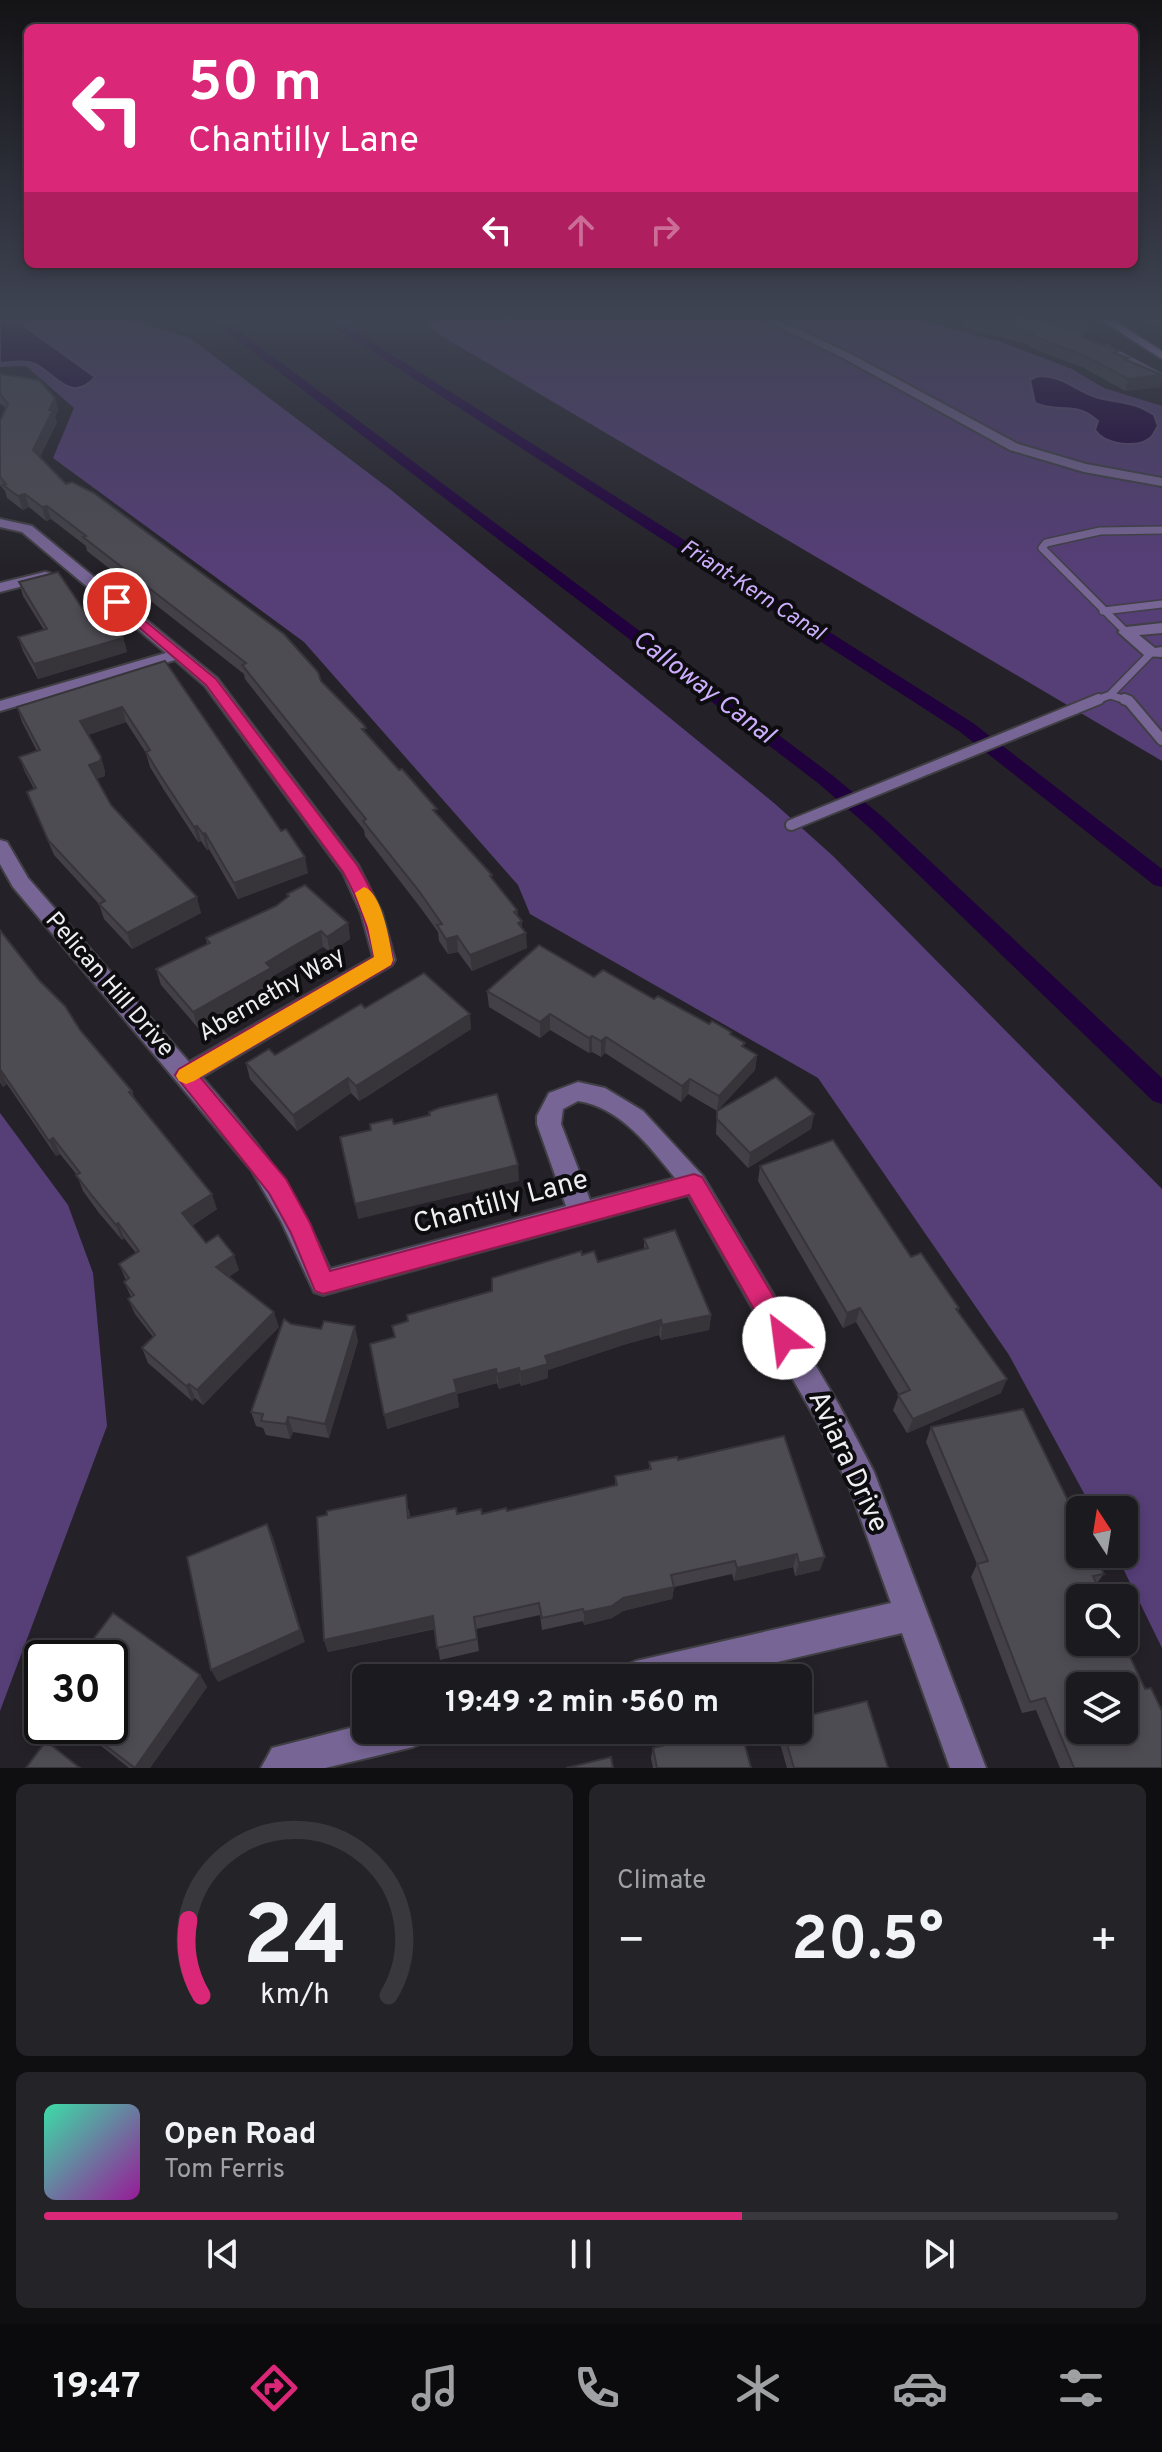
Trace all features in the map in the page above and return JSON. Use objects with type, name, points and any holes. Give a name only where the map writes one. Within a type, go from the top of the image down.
[{"type":"street","points":[[929,403],[1014,447],[1084,468],[1162,482]]},
{"type":"street","points":[[0,523],[27,529],[180,654]]},
{"type":"street","points":[[0,588],[76,568]]},
{"type":"street","points":[[1126,632],[1162,628]]},
{"type":"street","points":[[1126,632],[1156,652]]},
{"type":"street","points":[[0,706],[180,654]]},
{"type":"street","name":"Abernethy Way","points":[[180,654],[211,682],[351,870],[372,912],[384,960],[186,1075]]},
{"type":"street","name":"Pelican Hill Drive","points":[[0,846],[20,882],[277,1186],[302,1230],[323,1283]]},
{"type":"street","name":"Aviara Drive","points":[[582,1214],[549,1124],[549,1112],[555,1101],[566,1093],[594,1092],[607,1099],[667,1150],[694,1183],[829,1415],[863,1483],[968,1768]]},
{"type":"street","name":"Chantilly Lane","points":[[323,1283],[694,1183]]},
{"type":"street","points":[[696,1664],[912,1614]]},
{"type":"street","points":[[282,1764],[359,1744]]},
{"type":"lane","points":[[1126,632],[1042,548],[1046,543],[1087,533],[1162,530]]},
{"type":"lane","points":[[1103,611],[1162,604]]},
{"type":"lane","points":[[791,825],[1110,695],[1156,652]]},
{"type":"lane","points":[[1110,695],[1129,701],[1162,740]]},
{"type":"shaded area","points":[[68,403],[275,403],[391,490],[774,803],[833,856],[1162,1189],[1162,1648],[1138,1599],[1138,1584],[1131,1584],[1123,1568],[1138,1568],[1138,1496],[1085,1496],[1009,1355],[818,1078],[530,914],[518,885],[304,642],[53,458],[74,408]]},
{"type":"shaded area","points":[[554,403],[1151,403],[1162,406],[1162,761]]},
{"type":"shaded area","points":[[1035,403],[1120,403],[1154,415],[1158,426],[1153,435],[1144,441],[1129,444],[1113,442],[1099,435],[1095,430],[1098,421],[1082,411]]},
{"type":"shaded area","points":[[0,1113],[68,1205],[93,1273],[107,1426],[27,1640],[24,1640],[0,1711]]},
{"type":"building","points":[[53,403],[49,410],[53,410],[33,450],[66,484],[72,482],[94,493],[284,634],[318,672],[321,681],[366,728],[362,729],[399,770],[402,769],[437,809],[433,810],[492,875],[517,910],[514,912],[522,921],[518,923],[526,933],[470,955],[457,936],[446,939],[437,925],[442,924],[419,891],[363,821],[366,819],[242,665],[246,663],[47,506],[42,507],[25,494],[18,496],[3,485],[6,484],[0,477],[0,421],[8,404]]},
{"type":"building","points":[[58,572],[89,618],[107,614],[123,638],[34,664],[18,637],[47,629],[19,582]]},
{"type":"building","points":[[165,661],[281,831],[286,829],[305,857],[234,883],[205,833],[194,827],[160,775],[146,752],[150,750],[122,707],[80,721],[101,757],[100,761],[89,765],[111,805],[197,897],[127,933],[99,904],[105,901],[48,840],[27,792],[36,788],[19,757],[40,750],[17,707]]},
{"type":"building","points":[[305,885],[348,923],[327,937],[321,931],[292,947],[266,963],[271,968],[193,1012],[156,969],[210,943],[206,938],[276,906],[289,896],[287,894]]},
{"type":"building","points":[[0,930],[39,980],[65,1006],[80,1030],[212,1194],[182,1213],[206,1243],[218,1235],[234,1255],[216,1267],[274,1312],[197,1390],[189,1384],[186,1386],[142,1348],[155,1335],[128,1299],[134,1295],[124,1282],[129,1278],[119,1264],[139,1251],[76,1175],[80,1173],[53,1138],[49,1141],[0,1069]]},
{"type":"building","points":[[539,945],[594,977],[603,970],[654,999],[658,996],[709,1024],[712,1021],[731,1032],[745,1043],[742,1046],[757,1055],[719,1096],[690,1079],[682,1086],[606,1037],[601,1041],[592,1036],[589,1038],[550,1014],[540,1022],[487,991]]},
{"type":"building","points":[[424,973],[470,1014],[356,1086],[348,1078],[293,1115],[246,1063],[269,1049],[275,1055],[361,1004],[365,1008]]},
{"type":"building","points":[[776,1077],[814,1114],[750,1153],[717,1119],[717,1111]]},
{"type":"building","points":[[497,1094],[518,1165],[355,1204],[340,1137],[371,1130],[370,1124],[392,1119],[394,1124],[430,1115],[429,1112],[439,1108]]},
{"type":"building","points":[[833,1140],[911,1257],[921,1253],[959,1308],[956,1309],[1007,1379],[913,1419],[898,1395],[910,1390],[860,1308],[847,1313],[760,1166]]},
{"type":"building","points":[[675,1230],[711,1315],[662,1325],[661,1320],[624,1331],[545,1356],[548,1364],[520,1372],[519,1368],[497,1374],[496,1369],[454,1380],[457,1392],[384,1415],[370,1344],[395,1337],[392,1326],[408,1321],[407,1315],[492,1291],[492,1278],[581,1251],[582,1255],[594,1251],[598,1262],[648,1248],[644,1239]]},
{"type":"building","points":[[284,1319],[291,1324],[321,1329],[324,1321],[355,1326],[325,1424],[288,1417],[286,1424],[261,1421],[263,1414],[251,1412]]},
{"type":"building","points":[[1023,1409],[1066,1497],[1066,1568],[1101,1568],[1104,1574],[1093,1576],[1097,1584],[1066,1584],[1066,1656],[1130,1656],[1137,1672],[1066,1672],[1066,1744],[1138,1744],[1138,1674],[1145,1689],[1151,1688],[1162,1711],[1162,1768],[1074,1768],[1045,1698],[1030,1702],[977,1564],[988,1561],[931,1427]]},
{"type":"building","points":[[784,1436],[825,1557],[799,1563],[797,1554],[737,1568],[735,1561],[671,1575],[674,1587],[623,1598],[612,1606],[584,1612],[583,1609],[542,1618],[539,1603],[474,1617],[477,1639],[437,1648],[433,1616],[324,1640],[317,1517],[327,1515],[327,1511],[406,1495],[408,1518],[456,1508],[457,1514],[481,1509],[482,1514],[506,1508],[507,1511],[617,1485],[615,1476],[651,1469],[649,1462],[677,1457],[678,1460]]},
{"type":"building","points":[[267,1524],[300,1630],[211,1670],[187,1557]]},
{"type":"building","points":[[113,1613],[200,1675],[135,1768],[104,1744],[128,1744],[128,1640],[93,1640]]},
{"type":"building","points":[[867,1701],[888,1768],[794,1768],[787,1744],[812,1744],[812,1715]]},
{"type":"building","points":[[44,1744],[50,1744],[80,1768],[26,1768]]},
{"type":"building","points":[[669,1744],[745,1744],[751,1768],[657,1768],[653,1748]]},
{"type":"building","points":[[611,1757],[613,1768],[566,1768]]},
{"type":"waterway","name":"Calloway Canal","points":[[327,403],[825,779],[878,824],[1162,1094]]},
{"type":"waterway","name":"Friant-Kern Canal","points":[[458,403],[966,727],[1162,880]]},
{"type":"slow traffic","points":[[186,1076],[384,960],[378,927],[364,893]]},
{"type":"route","points":[[117,602],[211,682],[351,870],[367,897],[378,927],[384,960],[186,1075],[249,1148],[277,1186],[302,1230],[323,1283],[694,1183],[784,1338]]}]
